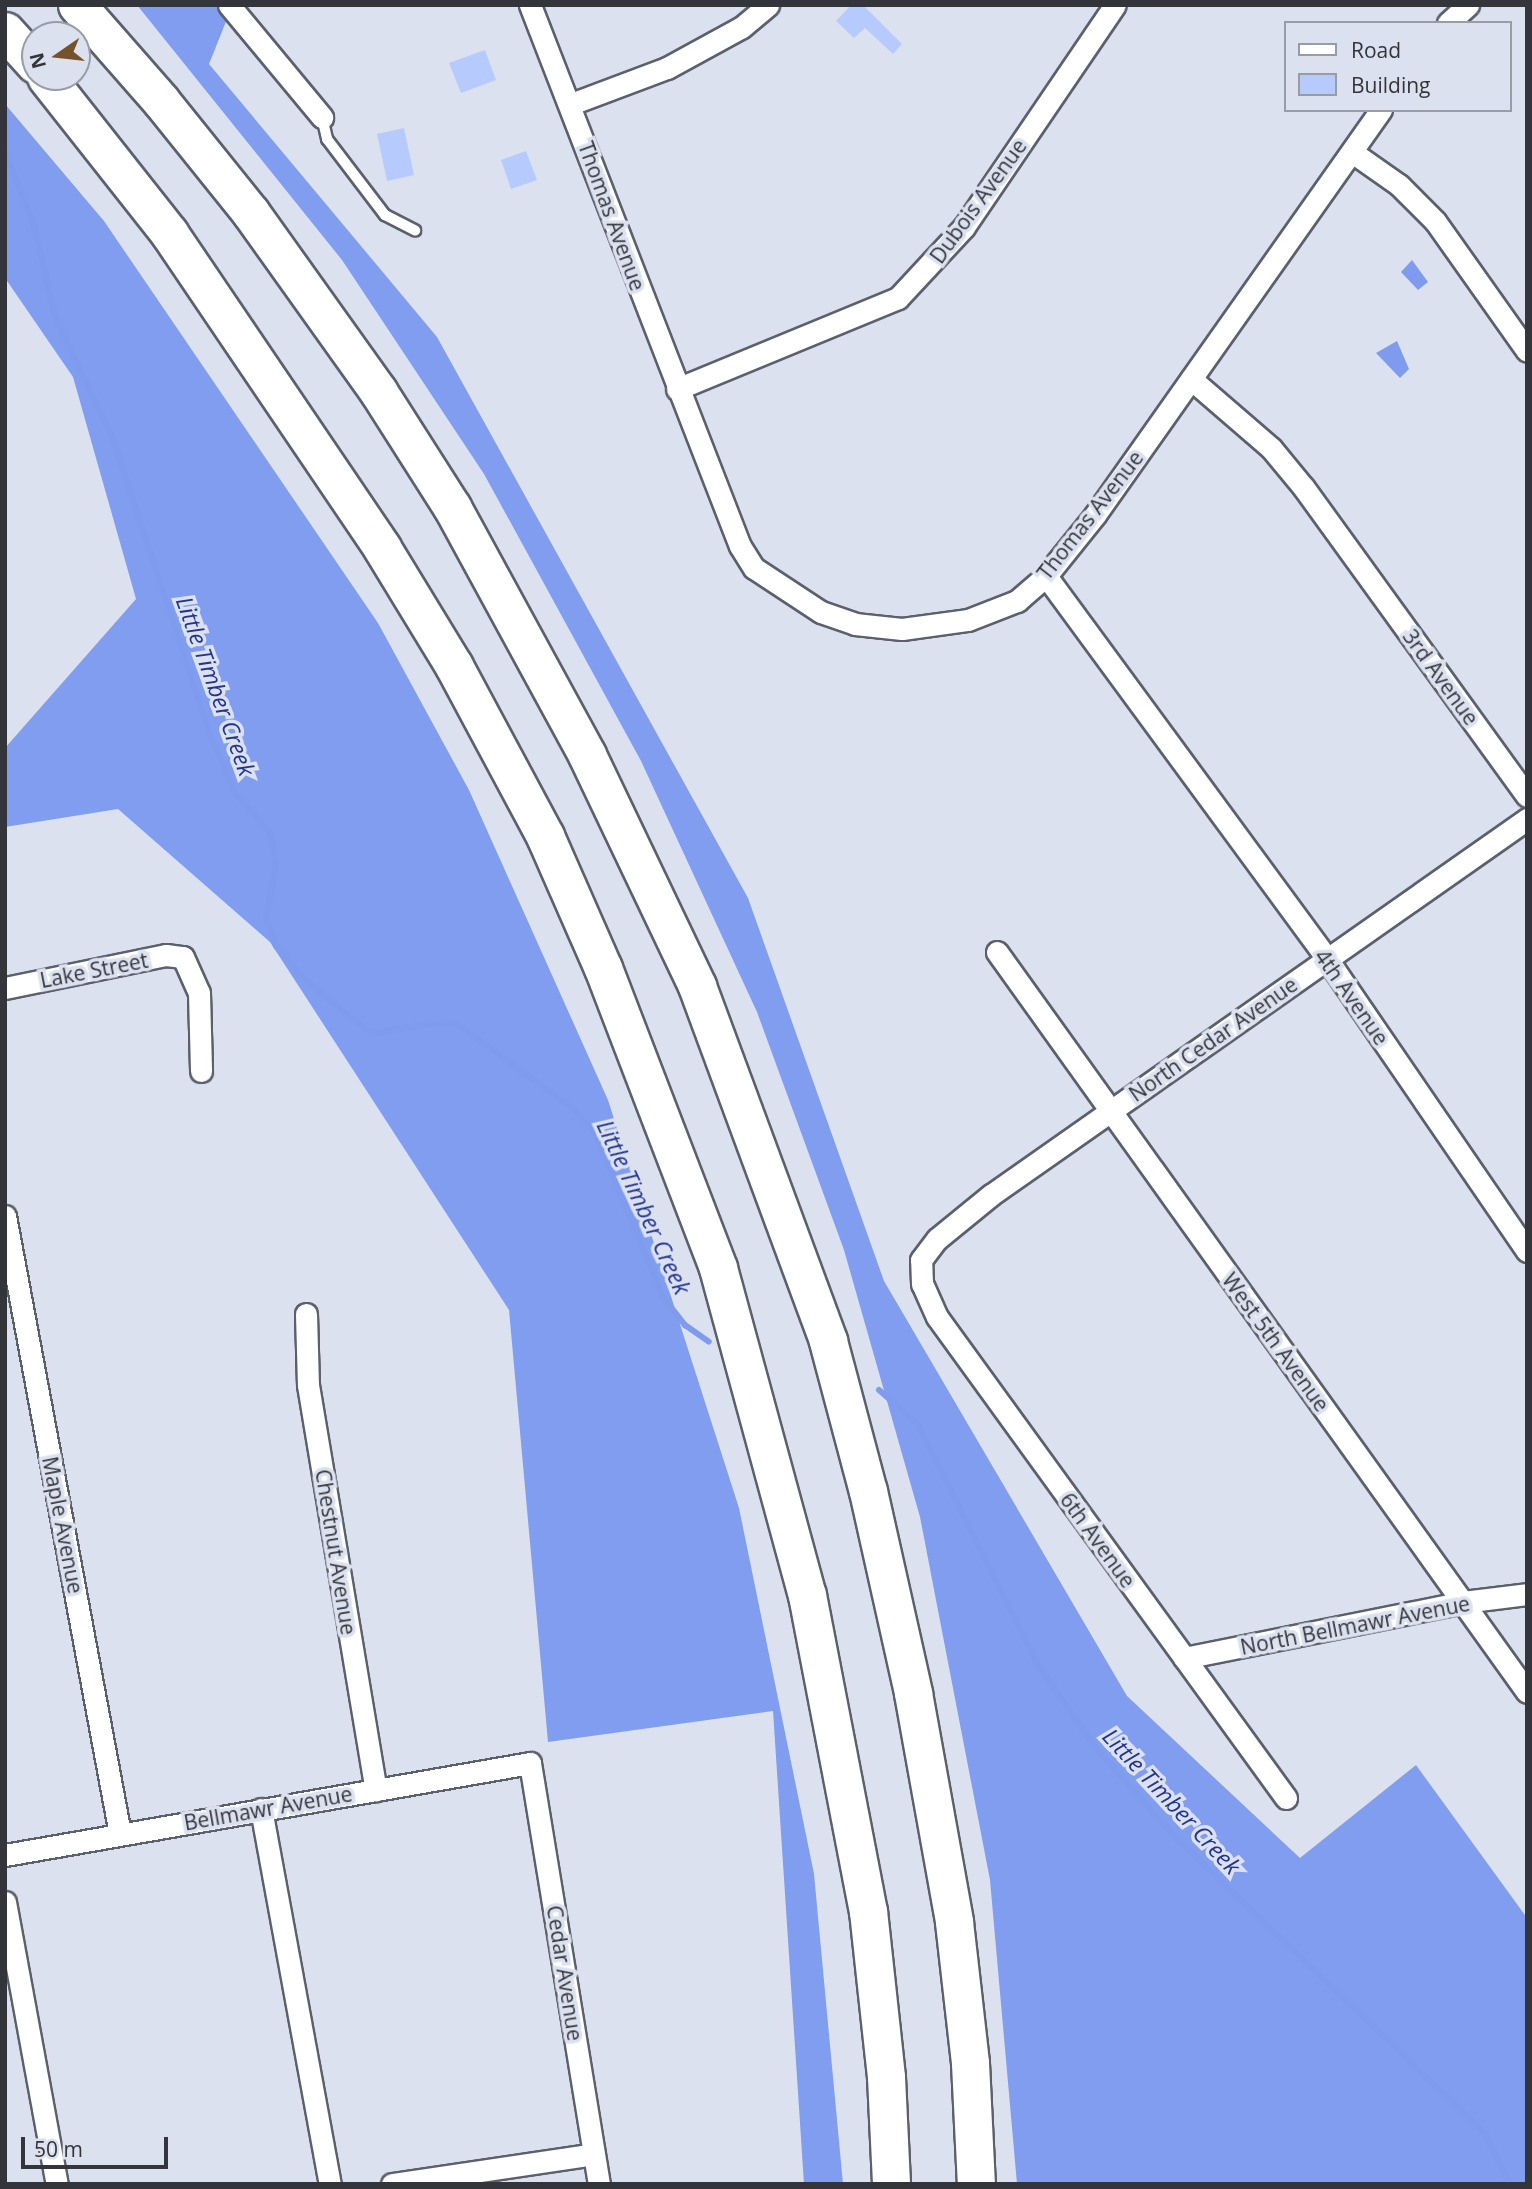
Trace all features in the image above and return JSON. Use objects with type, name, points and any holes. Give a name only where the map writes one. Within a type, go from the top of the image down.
[{"type":"highway","points":[[77,5],[161,101],[251,213],[377,391],[437,484],[587,755],[697,986],[828,1341],[868,1491],[913,1693],[950,1896],[970,2063],[976,2184]]},
{"type":"highway","points":[[5,31],[21,49]]},
{"type":"highway","points":[[57,91],[169,233],[382,548],[454,666],[545,836],[603,968],[718,1268],[807,1595],[868,1912],[886,2077],[891,2184]]},
{"type":"street","points":[[229,5],[322,117]]},
{"type":"street","name":"Thomas Avenue","points":[[530,5],[571,104],[708,474],[754,568],[821,612],[855,624],[930,628],[968,620],[1017,601],[1046,576],[1191,379],[1380,112]]},
{"type":"street","points":[[571,104],[667,68],[743,27],[768,5]]},
{"type":"street","name":"Dubois Avenue","points":[[677,389],[898,298],[964,227],[1115,5]]},
{"type":"street","points":[[1450,21],[1468,5]]},
{"type":"street","points":[[1352,152],[1399,185],[1435,221],[1527,351]]},
{"type":"street","name":"3rd Avenue","points":[[1191,379],[1271,448],[1356,558],[1527,796]]},
{"type":"street","name":"4th Avenue","points":[[1046,576],[1327,959],[1527,1251]]},
{"type":"street","name":"North Cedar Avenue","points":[[922,1275],[922,1260],[937,1239],[1111,1111],[1527,820]]},
{"type":"street","name":"West 5th Avenue","points":[[997,952],[1028,990],[1111,1111],[1527,1692]]},
{"type":"street","name":"Lake Street","points":[[5,988],[166,955],[183,957],[199,993],[201,1071]]},
{"type":"street","name":"Maple Avenue","points":[[5,1216],[120,1834]]},
{"type":"street","name":"6th Avenue","points":[[922,1275],[937,1317],[1286,1798]]},
{"type":"street","name":"Chestnut Avenue","points":[[306,1314],[308,1385],[376,1790]]},
{"type":"street","name":"North Bellmawr Avenue","points":[[1184,1658],[1463,1602],[1527,1594]]},
{"type":"street","name":"Bellmawr Avenue","points":[[5,1855],[530,1763]]},
{"type":"street","name":"Cedar Avenue","points":[[530,1763],[599,2184]]},
{"type":"street","points":[[261,1809],[330,2184]]},
{"type":"street","points":[[5,1902],[57,2184]]},
{"type":"street","points":[[392,2184],[594,2154]]},
{"type":"lane","points":[[322,117],[327,139],[385,215],[415,230]]},
{"type":"shaded area","points":[[137,5],[222,5],[229,14],[209,64],[437,337],[748,898],[884,1281],[1127,1696],[1300,1858],[1416,1765],[1527,1918],[1527,2184],[1017,2184],[990,1880],[920,1517],[844,1250],[757,1012],[641,761],[484,474],[342,260]]},
{"type":"shaded area","points":[[5,104],[104,221],[378,623],[469,790],[608,1100],[739,1508],[814,1874],[843,2184],[804,2184],[773,1711],[548,1742],[509,1310],[270,942],[118,809],[5,827],[5,748],[136,599],[73,377],[5,278]]},
{"type":"shaded area","points":[[1412,260],[1428,282],[1418,290],[1401,272]]},
{"type":"shaded area","points":[[1397,341],[1409,369],[1400,378],[1376,353]]},
{"type":"building","points":[[851,5],[863,5],[902,44],[893,54],[865,28],[854,38],[836,21]]},
{"type":"building","points":[[485,50],[496,80],[461,93],[449,63]]},
{"type":"building","points":[[404,128],[414,175],[387,181],[377,134]]},
{"type":"building","points":[[526,151],[537,180],[511,189],[501,160]]},
{"type":"waterway","name":"Little Timber Creek","points":[[5,152],[34,225],[55,317],[113,439],[209,732],[236,794],[271,834],[276,864],[266,917],[276,946],[303,978],[364,1028],[377,1033],[433,1023],[457,1024],[575,1110],[594,1131],[663,1297],[685,1325],[709,1342]]},
{"type":"waterway","name":"Little Timber Creek","points":[[879,1390],[917,1423],[1038,1665],[1096,1748],[1176,1838],[1484,2132],[1510,2184]]}]
